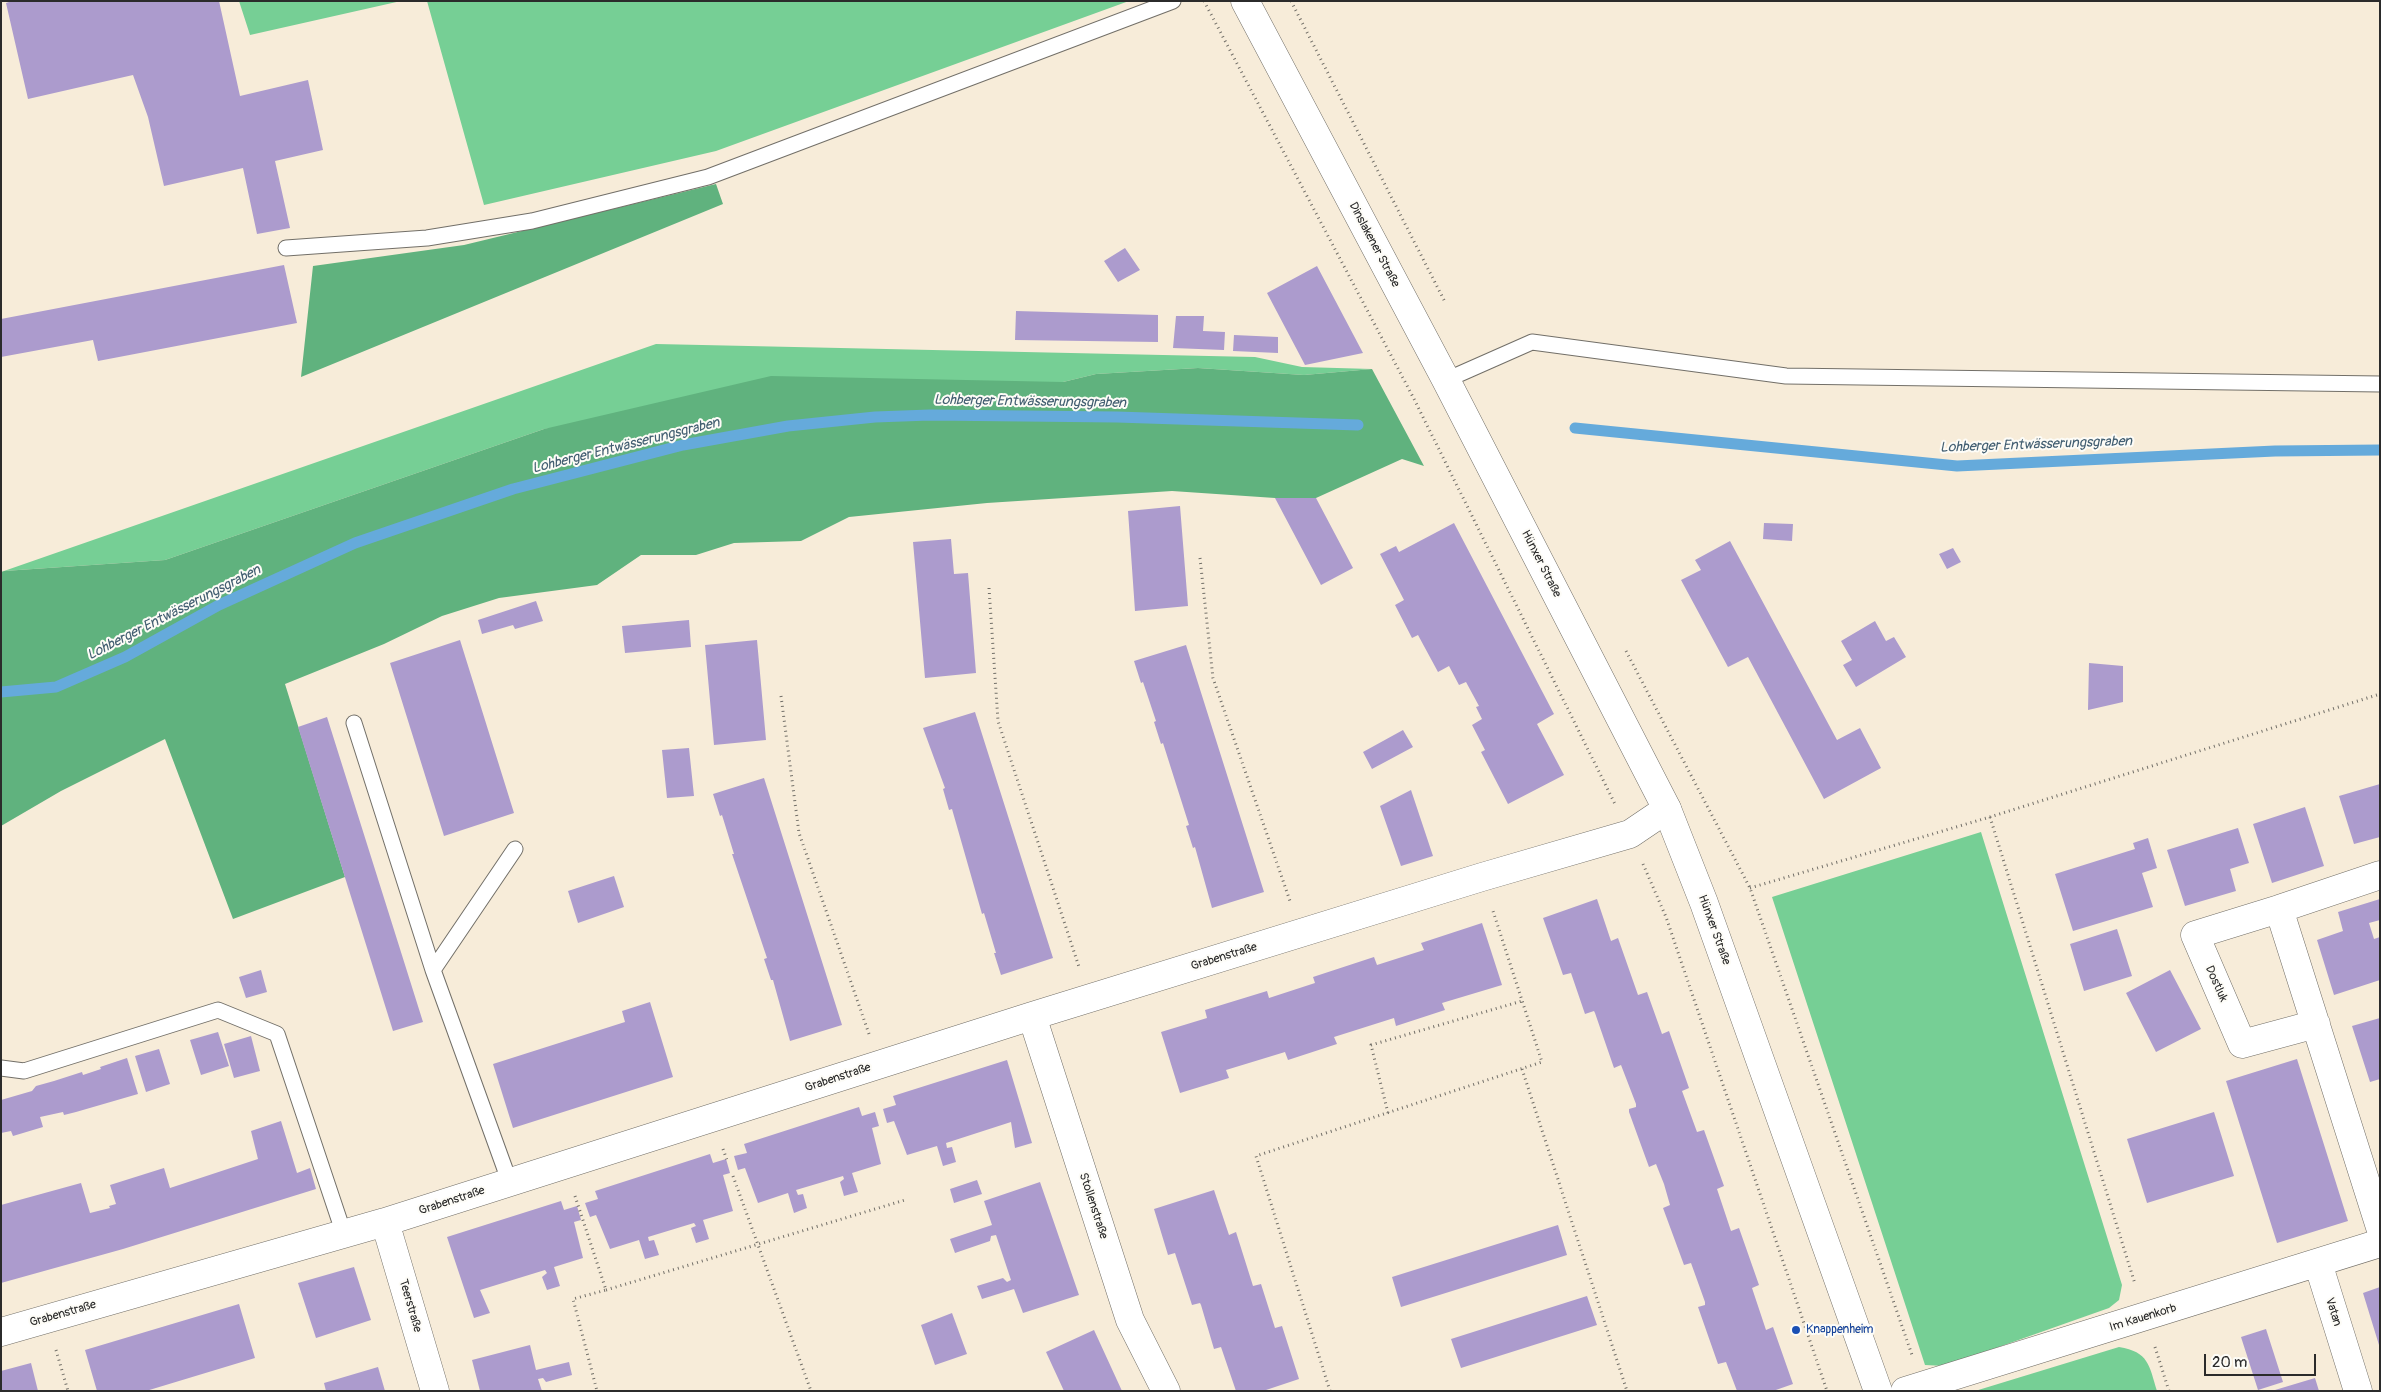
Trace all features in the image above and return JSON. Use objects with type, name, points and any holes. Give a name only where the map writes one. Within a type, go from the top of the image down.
[{"type":"street","name":"Dinslakener Straße","points":[[1245,1],[1503,489]]},
{"type":"street","name":"Hünxer Straße","points":[[1503,489],[1667,809],[1704,903],[1878,1391]]},
{"type":"street","name":"Grabenstraße","points":[[1,1332],[385,1222],[1089,998],[1482,877],[1630,834],[1667,809]]},
{"type":"street","name":"Dostluk","points":[[2316,1024],[2242,1044],[2195,935],[2380,875]]},
{"type":"street","points":[[2280,909],[2380,1227]]},
{"type":"street","name":"Stollenstraße","points":[[1032,1016],[1130,1320],[1166,1391]]},
{"type":"street","name":"Teerstraße","points":[[385,1222],[435,1391]]},
{"type":"street","name":"Im Kauenkorb","points":[[1905,1391],[2380,1243]]},
{"type":"street","name":"Vatan","points":[[2318,1263],[2358,1391]]},
{"type":"lane","points":[[286,248],[427,238],[523,222],[708,178],[1173,1]]},
{"type":"lane","points":[[1446,380],[1532,342],[1786,376],[2380,384]]},
{"type":"lane","points":[[354,723],[433,970],[510,1183]]},
{"type":"lane","points":[[433,970],[515,849]]},
{"type":"lane","points":[[1,1068],[24,1071],[218,1010],[277,1034],[344,1234]]},
{"type":"path","points":[[1204,1],[1413,397],[1630,834],[1666,917],[1827,1391]]},
{"type":"path","points":[[1200,558],[1213,678],[1301,933]]},
{"type":"path","points":[[989,588],[998,721],[1089,998]]},
{"type":"path","points":[[1750,888],[1990,817],[2380,694]]},
{"type":"path","points":[[781,696],[799,833],[879,1065]]},
{"type":"path","points":[[1990,817],[2169,1391]]},
{"type":"path","points":[[1330,1391],[1256,1156],[1542,1062],[1482,877]]},
{"type":"path","points":[[1388,1113],[1371,1046],[1522,1001]]},
{"type":"path","points":[[1522,1069],[1628,1391]]},
{"type":"path","points":[[565,1164],[606,1290]]},
{"type":"path","points":[[733,1176],[811,1391]]},
{"type":"path","points":[[597,1391],[573,1299],[906,1200]]},
{"type":"path","points":[[47,1318],[68,1391]]},
{"type":"green space","points":[[239,1],[401,1],[250,35]]},
{"type":"green space","points":[[427,1],[1129,1],[716,151],[484,205]]},
{"type":"green space","points":[[716,184],[723,204],[301,377],[313,266],[464,245]]},
{"type":"green space","points":[[656,344],[1255,357],[1302,367],[1372,369],[1304,375],[1198,368],[1096,374],[1063,382],[544,429],[165,560],[4,571]]},
{"type":"green space","points":[[1198,368],[1304,375],[1372,369],[1424,466],[1402,459],[1316,498],[1275,498],[1172,491],[987,503],[849,517],[801,541],[734,543],[696,555],[641,555],[597,585],[499,598],[442,616],[384,644],[285,684],[345,877],[233,919],[165,739],[61,791],[1,826],[1,572],[165,560],[544,429],[771,376],[1063,382],[1096,374]]},
{"type":"green space","points":[[1981,832],[2122,1285],[2119,1300],[2109,1308],[1945,1366],[1925,1365],[1772,897]]},
{"type":"green space","points":[[2119,1347],[2129,1349],[2142,1356],[2149,1367],[2157,1391],[1975,1391]]},
{"type":"building","points":[[12,1],[219,1],[240,96],[308,80],[323,150],[275,161],[290,228],[257,234],[243,168],[164,186],[148,117],[133,75],[28,99],[6,3]]},
{"type":"building","points":[[1125,248],[1140,270],[1118,282],[1104,261]]},
{"type":"building","points":[[284,265],[297,323],[98,361],[93,340],[1,357],[1,319]]},
{"type":"building","points":[[1317,266],[1363,353],[1305,365],[1267,293]]},
{"type":"building","points":[[1016,311],[1158,315],[1158,342],[1015,340]]},
{"type":"building","points":[[1176,316],[1204,316],[1203,331],[1225,332],[1224,350],[1173,348]]},
{"type":"building","points":[[1234,335],[1278,337],[1278,353],[1233,351]]},
{"type":"building","points":[[1275,498],[1316,498],[1353,568],[1321,585]]},
{"type":"building","points":[[1180,506],[1188,606],[1135,611],[1128,511]]},
{"type":"building","points":[[1454,523],[1554,714],[1537,724],[1564,775],[1508,804],[1481,752],[1485,750],[1472,725],[1482,719],[1476,707],[1479,706],[1466,682],[1459,685],[1449,666],[1438,672],[1418,635],[1412,638],[1395,605],[1404,600],[1380,554],[1396,546],[1399,552]]},
{"type":"building","points":[[1764,523],[1793,524],[1792,541],[1763,539]]},
{"type":"building","points":[[951,539],[954,574],[968,573],[976,673],[925,678],[913,542]]},
{"type":"building","points":[[1730,541],[1837,740],[1860,728],[1881,768],[1824,799],[1748,657],[1728,667],[1681,580],[1701,570],[1695,560]]},
{"type":"building","points":[[1953,548],[1961,562],[1947,569],[1939,554]]},
{"type":"building","points":[[536,601],[543,621],[515,629],[513,625],[482,634],[478,620]]},
{"type":"building","points":[[689,620],[691,647],[625,653],[622,626]]},
{"type":"building","points":[[1875,621],[1886,641],[1894,637],[1906,657],[1856,687],[1843,665],[1852,660],[1841,641]]},
{"type":"building","points":[[460,640],[514,813],[444,836],[390,663]]},
{"type":"building","points":[[757,640],[766,740],[714,745],[705,645]]},
{"type":"building","points":[[1186,645],[1264,892],[1212,908],[1195,847],[1193,848],[1186,826],[1189,825],[1163,743],[1161,744],[1154,722],[1156,721],[1143,682],[1141,683],[1134,661]]},
{"type":"building","points":[[2089,663],[2123,666],[2123,702],[2088,710]]},
{"type":"building","points":[[975,712],[1053,958],[1001,975],[952,809],[949,810],[943,789],[945,788],[923,728]]},
{"type":"building","points":[[327,717],[423,1022],[393,1031],[298,727]]},
{"type":"building","points":[[1403,730],[1413,747],[1372,769],[1363,752]]},
{"type":"building","points":[[689,748],[694,796],[667,798],[662,750]]},
{"type":"building","points":[[764,778],[842,1025],[790,1041],[773,980],[771,980],[764,959],[767,958],[732,854],[734,854],[722,815],[720,816],[713,794]]},
{"type":"building","points":[[2380,784],[2380,837],[2354,844],[2339,796]]},
{"type":"building","points":[[1411,790],[1433,856],[1401,866],[1380,806]]},
{"type":"building","points":[[2305,807],[2324,866],[2272,883],[2253,824]]},
{"type":"building","points":[[2238,828],[2249,863],[2230,869],[2236,891],[2185,906],[2167,850]]},
{"type":"building","points":[[2148,838],[2157,868],[2142,873],[2153,907],[2073,931],[2055,874],[2135,849],[2133,843]]},
{"type":"building","points":[[614,876],[624,907],[578,923],[568,891]]},
{"type":"building","points":[[1597,899],[1611,941],[1618,938],[1638,995],[1647,992],[1662,1034],[1669,1031],[1689,1088],[1682,1091],[1697,1132],[1704,1130],[1724,1186],[1717,1189],[1731,1231],[1739,1228],[1759,1285],[1752,1288],[1766,1330],[1773,1327],[1793,1384],[1773,1391],[1737,1391],[1726,1362],[1718,1364],[1698,1307],[1705,1305],[1705,1302],[1691,1263],[1684,1265],[1663,1208],[1670,1205],[1664,1184],[1656,1164],[1649,1167],[1629,1112],[1629,1109],[1636,1107],[1636,1104],[1621,1065],[1614,1068],[1595,1013],[1594,1011],[1585,1014],[1571,973],[1563,975],[1543,918]]},
{"type":"building","points":[[2380,899],[2380,920],[2369,923],[2374,939],[2380,937],[2380,980],[2334,995],[2317,940],[2343,931],[2338,912]]},
{"type":"building","points":[[1482,923],[1502,985],[1442,1003],[1445,1010],[1396,1026],[1394,1018],[1334,1037],[1337,1044],[1288,1060],[1285,1052],[1226,1070],[1229,1078],[1180,1093],[1161,1032],[1207,1018],[1205,1010],[1267,991],[1269,998],[1315,983],[1313,977],[1374,957],[1377,965],[1424,950],[1421,943]]},
{"type":"building","points":[[2117,929],[2132,976],[2084,991],[2070,944]]},
{"type":"building","points":[[261,970],[267,992],[246,998],[239,977]]},
{"type":"building","points":[[2170,970],[2201,1029],[2156,1052],[2126,993]]},
{"type":"building","points":[[650,1002],[673,1077],[513,1128],[493,1064],[625,1022],[622,1011]]},
{"type":"building","points":[[2380,1018],[2380,1079],[2370,1082],[2352,1026]]},
{"type":"building","points":[[218,1032],[229,1066],[201,1075],[190,1040]]},
{"type":"building","points":[[251,1036],[260,1071],[234,1078],[224,1044]]},
{"type":"building","points":[[159,1049],[170,1084],[146,1092],[135,1056]]},
{"type":"building","points":[[127,1058],[138,1094],[64,1115],[63,1112],[40,1117],[43,1127],[13,1136],[11,1131],[1,1133],[1,1100],[32,1091],[36,1086],[82,1072],[83,1075],[101,1069],[100,1067]]},
{"type":"building","points":[[2297,1059],[2348,1221],[2277,1243],[2226,1081]]},
{"type":"building","points":[[1007,1060],[1032,1143],[1015,1148],[1011,1122],[946,1143],[947,1148],[952,1147],[956,1162],[943,1166],[937,1146],[907,1155],[894,1121],[887,1123],[883,1109],[896,1105],[893,1096]]},
{"type":"building","points":[[859,1107],[862,1116],[875,1112],[879,1126],[872,1128],[881,1164],[852,1173],[858,1192],[844,1196],[840,1182],[844,1179],[843,1176],[796,1190],[798,1195],[803,1194],[807,1208],[794,1213],[788,1193],[758,1203],[745,1168],[738,1170],[734,1156],[747,1153],[744,1144]]},
{"type":"building","points":[[2214,1112],[2234,1176],[2147,1203],[2127,1139]]},
{"type":"building","points":[[281,1121],[297,1173],[310,1168],[316,1189],[123,1249],[1,1283],[1,1205],[81,1183],[90,1213],[110,1208],[109,1206],[116,1204],[110,1185],[164,1168],[170,1188],[258,1159],[251,1131]]},
{"type":"building","points":[[710,1154],[713,1163],[726,1159],[730,1173],[723,1175],[733,1211],[703,1220],[709,1239],[696,1243],[691,1228],[696,1226],[694,1223],[648,1237],[649,1241],[654,1240],[659,1255],[645,1259],[639,1240],[610,1249],[596,1215],[590,1217],[585,1203],[598,1199],[595,1191]]},
{"type":"building","points":[[977,1180],[982,1194],[954,1203],[950,1189]]},
{"type":"building","points":[[1040,1182],[1079,1295],[1023,1313],[1014,1289],[982,1299],[977,1286],[1003,1278],[1007,1282],[1011,1280],[996,1235],[991,1236],[990,1241],[955,1253],[950,1239],[992,1225],[984,1201]]},
{"type":"building","points":[[1214,1190],[1229,1235],[1236,1232],[1253,1286],[1261,1284],[1275,1328],[1282,1326],[1299,1379],[1263,1391],[1236,1391],[1221,1347],[1214,1349],[1200,1303],[1192,1305],[1175,1253],[1168,1255],[1154,1209]]},
{"type":"building","points":[[561,1201],[564,1210],[577,1206],[581,1220],[574,1222],[583,1258],[554,1267],[560,1286],[547,1290],[542,1277],[547,1273],[545,1270],[480,1290],[490,1313],[474,1318],[447,1237]]},
{"type":"building","points":[[1558,1225],[1567,1255],[1401,1307],[1392,1277]]},
{"type":"building","points":[[354,1267],[371,1320],[316,1338],[298,1283]]},
{"type":"building","points":[[2380,1287],[2380,1345],[2379,1345],[2363,1293]]},
{"type":"building","points":[[1587,1296],[1597,1325],[1461,1368],[1451,1339]]},
{"type":"building","points":[[239,1304],[255,1358],[146,1391],[97,1391],[85,1350]]},
{"type":"building","points":[[952,1313],[967,1354],[935,1365],[921,1325]]},
{"type":"building","points":[[2266,1329],[2283,1382],[2258,1390],[2241,1337]]},
{"type":"building","points":[[1094,1330],[1122,1391],[1064,1391],[1046,1352]]},
{"type":"building","points":[[530,1345],[536,1370],[569,1362],[572,1375],[546,1382],[543,1378],[538,1379],[542,1391],[480,1391],[472,1360]]},
{"type":"building","points":[[31,1363],[38,1391],[1,1391],[1,1371]]},
{"type":"building","points":[[378,1367],[385,1391],[326,1391],[324,1383]]},
{"type":"building","points":[[2315,1378],[2319,1391],[2275,1391],[2275,1390]]},
{"type":"waterway","name":"Lohberger Entwässerungsgraben","points":[[1,692],[56,687],[125,657],[219,605],[355,543],[513,489],[683,445],[788,426],[875,417],[930,415],[1117,417],[1358,425]]},
{"type":"waterway","name":"Lohberger Entwässerungsgraben","points":[[1575,428],[1957,466],[2275,451],[2380,450]]},
{"type":"place","name":"Knappenheim","points":[[1796,1330]]}]
